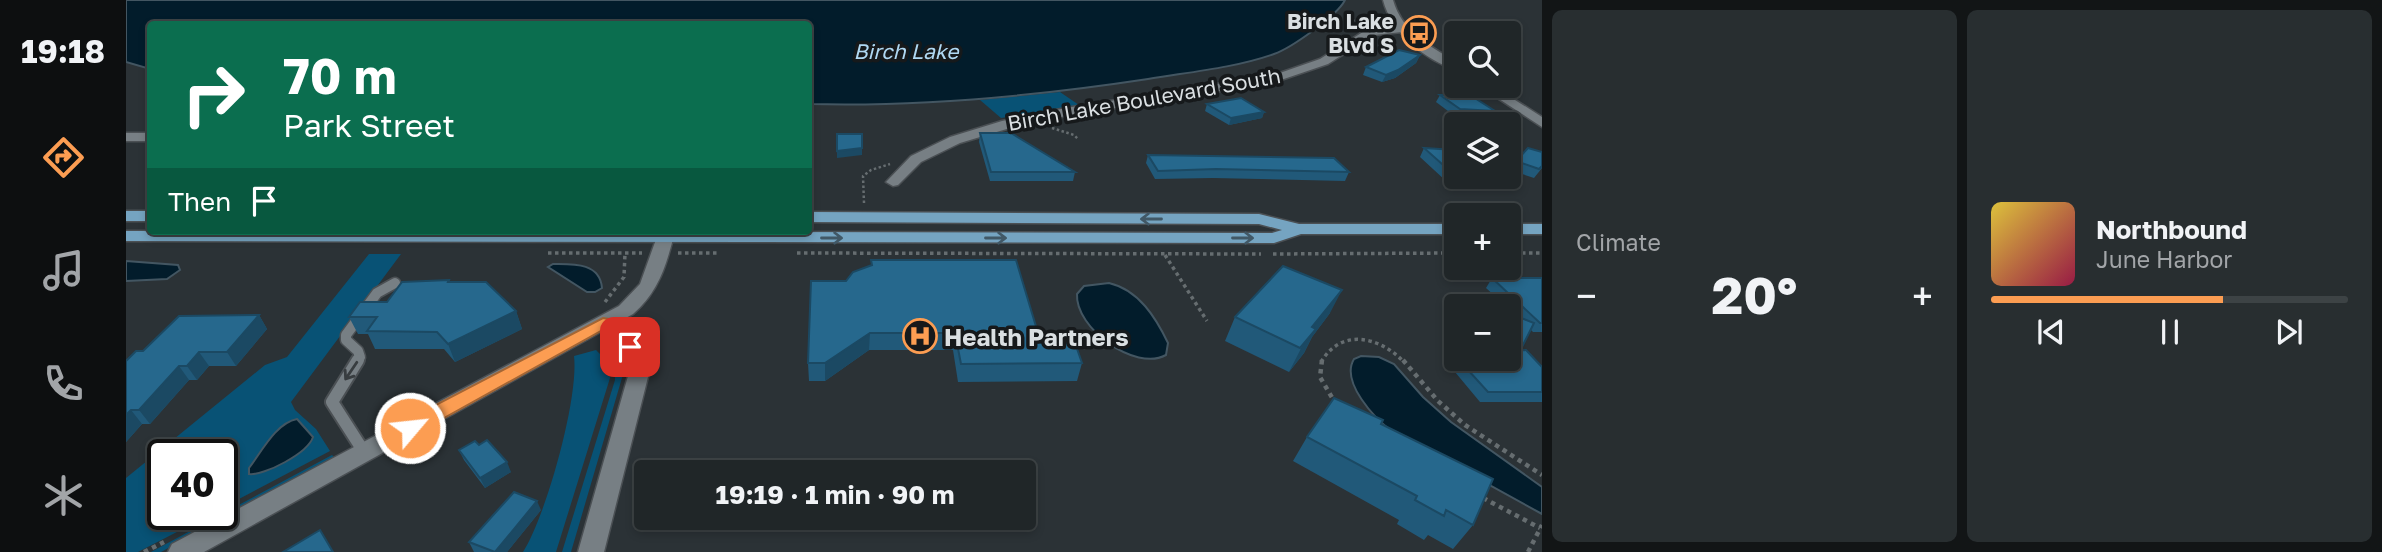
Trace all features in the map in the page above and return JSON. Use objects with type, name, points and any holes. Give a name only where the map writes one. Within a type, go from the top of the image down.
[{"type":"main road","points":[[126,216],[147,216]]},
{"type":"main road","points":[[812,217],[1259,219],[1298,229],[1444,229]]},
{"type":"main road","points":[[812,235],[1274,238],[1298,229]]},
{"type":"main road","points":[[1521,229],[1542,229]]},
{"type":"main road","points":[[126,236],[200,235]]},
{"type":"street","points":[[1388,0],[1389,11],[1402,29],[1444,59]]},
{"type":"street","name":"Birch Lake Boulevard South","points":[[892,182],[902,167],[943,144],[991,127],[1277,78],[1329,59],[1370,30],[1402,29]]},
{"type":"street","points":[[1503,98],[1542,123]]},
{"type":"street","points":[[126,137],[147,137]]},
{"type":"street","points":[[181,552],[364,452],[601,315],[631,307],[647,289],[666,235]]},
{"type":"street","points":[[591,552],[640,366],[636,353],[601,315]]},
{"type":"lane","points":[[364,452],[332,402],[359,357],[358,351],[345,340],[346,335],[377,293],[395,283]]},
{"type":"path","points":[[1345,18],[1368,24]]},
{"type":"path","points":[[1040,117],[1054,129],[1074,135],[1078,139]]},
{"type":"path","points":[[601,315],[623,280],[625,253]]},
{"type":"path","points":[[1521,253],[1542,253]]},
{"type":"path","points":[[1165,254],[1207,321]]},
{"type":"path","points":[[1341,409],[1322,383],[1319,369],[1323,359],[1337,345],[1352,339],[1380,342],[1398,353],[1432,394],[1465,425],[1542,475]]},
{"type":"path","points":[[1479,496],[1541,527],[1528,552]]},
{"type":"shaded area","points":[[1060,92],[1079,105],[1001,118],[980,100]]},
{"type":"shaded area","points":[[369,254],[401,254],[291,402],[295,410],[316,429],[330,451],[238,500],[238,439],[174,439],[265,365],[287,357]]},
{"type":"shaded area","points":[[596,350],[608,362],[610,378],[556,552],[523,552],[541,512],[559,456],[571,399],[574,356]]},
{"type":"shaded area","points":[[602,350],[620,356],[624,371],[571,552],[562,552],[615,380],[615,364]]},
{"type":"shaded area","points":[[332,455],[335,458],[238,510],[238,505]]},
{"type":"shaded area","points":[[147,461],[147,530],[181,530],[138,552],[126,552],[126,478]]},
{"type":"shaded area","points":[[192,530],[202,530],[161,552],[151,552]]},
{"type":"water","name":"Birch Lake","points":[[126,0],[1345,0],[1313,31],[1274,54],[1259,59],[1196,72],[1106,85],[937,102],[812,104],[812,21],[147,21],[147,68],[126,62]]},
{"type":"water","points":[[126,261],[178,265],[180,270],[167,279],[126,281]]},
{"type":"water","points":[[553,264],[591,269],[596,273],[602,288],[587,292],[548,267]]},
{"type":"water","points":[[1109,283],[1129,292],[1145,306],[1168,343],[1166,355],[1153,359],[1139,357],[1109,344],[1096,333],[1079,307],[1077,294],[1084,286]]},
{"type":"water","points":[[1361,356],[1379,357],[1394,364],[1423,397],[1451,422],[1542,487],[1542,514],[1386,426],[1369,409],[1355,389],[1351,368],[1354,359]]},
{"type":"water","points":[[297,419],[313,437],[303,450],[265,471],[249,474],[249,468],[270,439],[282,426]]},
{"type":"building","points":[[1399,50],[1420,55],[1386,75],[1366,67]]},
{"type":"building","points":[[1241,98],[1264,112],[1231,118],[1207,104]]},
{"type":"building","points":[[1444,98],[1475,98],[1495,111],[1460,109]]},
{"type":"building","points":[[980,133],[1011,133],[1075,172],[991,172]]},
{"type":"building","points":[[837,134],[862,134],[862,148],[837,151]]},
{"type":"building","points":[[1424,148],[1444,149],[1444,166]]},
{"type":"building","points":[[1528,148],[1542,152],[1542,166],[1539,169],[1521,163],[1521,156]]},
{"type":"building","points":[[1148,155],[1334,158],[1349,172],[1216,169],[1158,171]]},
{"type":"building","name":"Health Partners","points":[[871,260],[1016,260],[1041,343],[1075,343],[1082,363],[961,364],[955,333],[870,333],[825,363],[808,363],[811,281],[846,281],[853,272],[872,265]]},
{"type":"building","points":[[1283,266],[1342,290],[1312,327],[1316,329],[1300,348],[1235,317]]},
{"type":"building","points":[[1542,278],[1542,323],[1521,305],[1521,294],[1509,294],[1494,280]]},
{"type":"building","points":[[449,280],[448,282],[486,282],[516,311],[448,344],[437,332],[367,331],[377,317],[349,317],[360,302],[387,302],[402,282]]},
{"type":"building","points":[[259,315],[227,352],[199,352],[187,366],[179,366],[139,410],[131,410],[126,415],[126,361],[136,351],[143,351],[179,316]]},
{"type":"building","points":[[1521,318],[1534,323],[1521,349]]},
{"type":"building","points":[[1521,350],[1526,350],[1542,367],[1542,392],[1488,392],[1469,371],[1521,371]]},
{"type":"building","points":[[1334,398],[1383,420],[1381,424],[1493,479],[1473,525],[1446,510],[1444,516],[1415,500],[1417,496],[1307,437]]},
{"type":"building","points":[[487,440],[507,462],[480,478],[459,450],[475,441],[479,445]]},
{"type":"building","points":[[514,492],[537,501],[495,552],[469,542]]},
{"type":"building","points":[[320,530],[333,552],[283,552]]},
{"type":"place","name":"Birch Lake Blvd S","points":[[1419,33]]},
{"type":"place","name":"Health Partners","points":[[920,336]]},
{"type":"route","points":[[410,428],[603,323],[630,347]]}]
